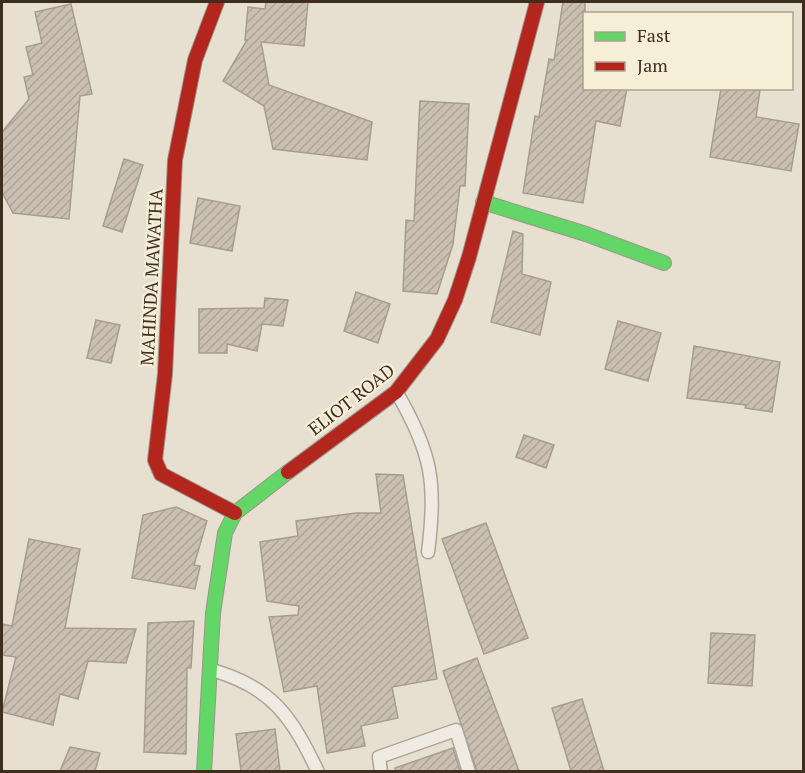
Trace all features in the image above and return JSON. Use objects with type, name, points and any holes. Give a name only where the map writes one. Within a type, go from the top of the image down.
[{"type":"street","name":"MAHINDA MAWATHA","points":[[217,2],[195,60],[175,160],[165,374],[155,460],[161,474],[235,513]]},
{"type":"street","name":"ELIOT ROAD","points":[[204,771],[213,613],[225,533],[235,513],[257,494],[396,392],[438,339],[469,257],[537,2]]},
{"type":"street","points":[[483,202],[586,234],[664,263]]},
{"type":"lane","points":[[396,392],[419,435],[432,475],[434,497],[428,552]]},
{"type":"lane","points":[[211,670],[238,678],[257,687],[277,705],[318,771]]},
{"type":"lane","points":[[381,771],[379,757],[456,730],[469,771]]},
{"type":"building","points":[[266,2],[308,2],[304,46],[261,42],[269,85],[372,122],[367,160],[273,149],[264,106],[223,81],[247,40],[245,40],[248,7],[265,9]]},
{"type":"building","points":[[563,2],[585,2],[583,90],[627,90],[620,126],[596,121],[583,203],[523,193],[535,116],[539,117],[549,59],[554,60]]},
{"type":"building","points":[[71,4],[92,94],[80,96],[69,219],[13,213],[2,192],[2,132],[29,99],[24,77],[33,75],[26,47],[42,43],[35,12]]},
{"type":"building","points":[[721,90],[760,90],[756,117],[799,124],[791,171],[710,157]]},
{"type":"building","points":[[420,101],[469,104],[465,186],[460,186],[453,244],[437,294],[403,291],[406,220],[414,221]]},
{"type":"building","points":[[124,159],[143,165],[122,232],[103,226]]},
{"type":"building","points":[[198,198],[240,206],[232,251],[190,243]]},
{"type":"building","points":[[513,231],[523,234],[522,274],[551,282],[540,335],[491,322]]},
{"type":"building","points":[[356,292],[390,304],[378,343],[344,331]]},
{"type":"building","points":[[265,298],[288,300],[283,326],[262,324],[257,351],[227,344],[227,353],[199,353],[199,309],[264,308]]},
{"type":"building","points":[[96,320],[120,325],[111,363],[87,358]]},
{"type":"building","points":[[618,321],[661,333],[648,381],[605,369]]},
{"type":"building","points":[[694,346],[780,362],[772,412],[745,408],[746,405],[687,398]]},
{"type":"building","points":[[524,435],[554,445],[546,468],[516,457]]},
{"type":"building","points":[[376,474],[403,475],[437,679],[392,687],[398,718],[361,726],[365,746],[327,753],[317,686],[284,692],[269,617],[298,615],[299,606],[267,601],[260,542],[298,536],[296,521],[356,513],[381,513]]},
{"type":"building","points":[[176,507],[207,521],[194,565],[200,566],[195,589],[132,578],[143,515]]},
{"type":"building","points":[[486,523],[528,638],[484,654],[442,539]]},
{"type":"building","points":[[29,539],[80,549],[65,628],[136,629],[126,663],[88,661],[78,699],[60,694],[53,725],[2,712],[16,657],[2,655],[2,624],[12,626]]},
{"type":"building","points":[[194,621],[191,668],[187,668],[186,754],[144,752],[148,623]]},
{"type":"building","points":[[711,633],[755,635],[752,686],[708,683]]},
{"type":"building","points":[[477,658],[519,771],[477,771],[443,671]]},
{"type":"building","points":[[582,699],[604,771],[571,771],[552,708]]},
{"type":"building","points":[[275,729],[280,771],[241,771],[236,734]]},
{"type":"building","points":[[70,747],[100,753],[95,771],[60,771]]},
{"type":"building","points":[[453,748],[460,771],[396,771],[395,768]]},
{"type":"traffic: fast","points":[[483,202],[586,234],[664,263]]},
{"type":"traffic: fast","points":[[204,772],[213,613],[225,533],[235,513],[288,472]]},
{"type":"traffic: jam","points":[[217,2],[195,60],[175,160],[165,374],[155,460],[161,474],[235,513]]},
{"type":"traffic: jam","points":[[288,472],[396,392],[437,339],[455,300],[469,257],[537,2]]}]
